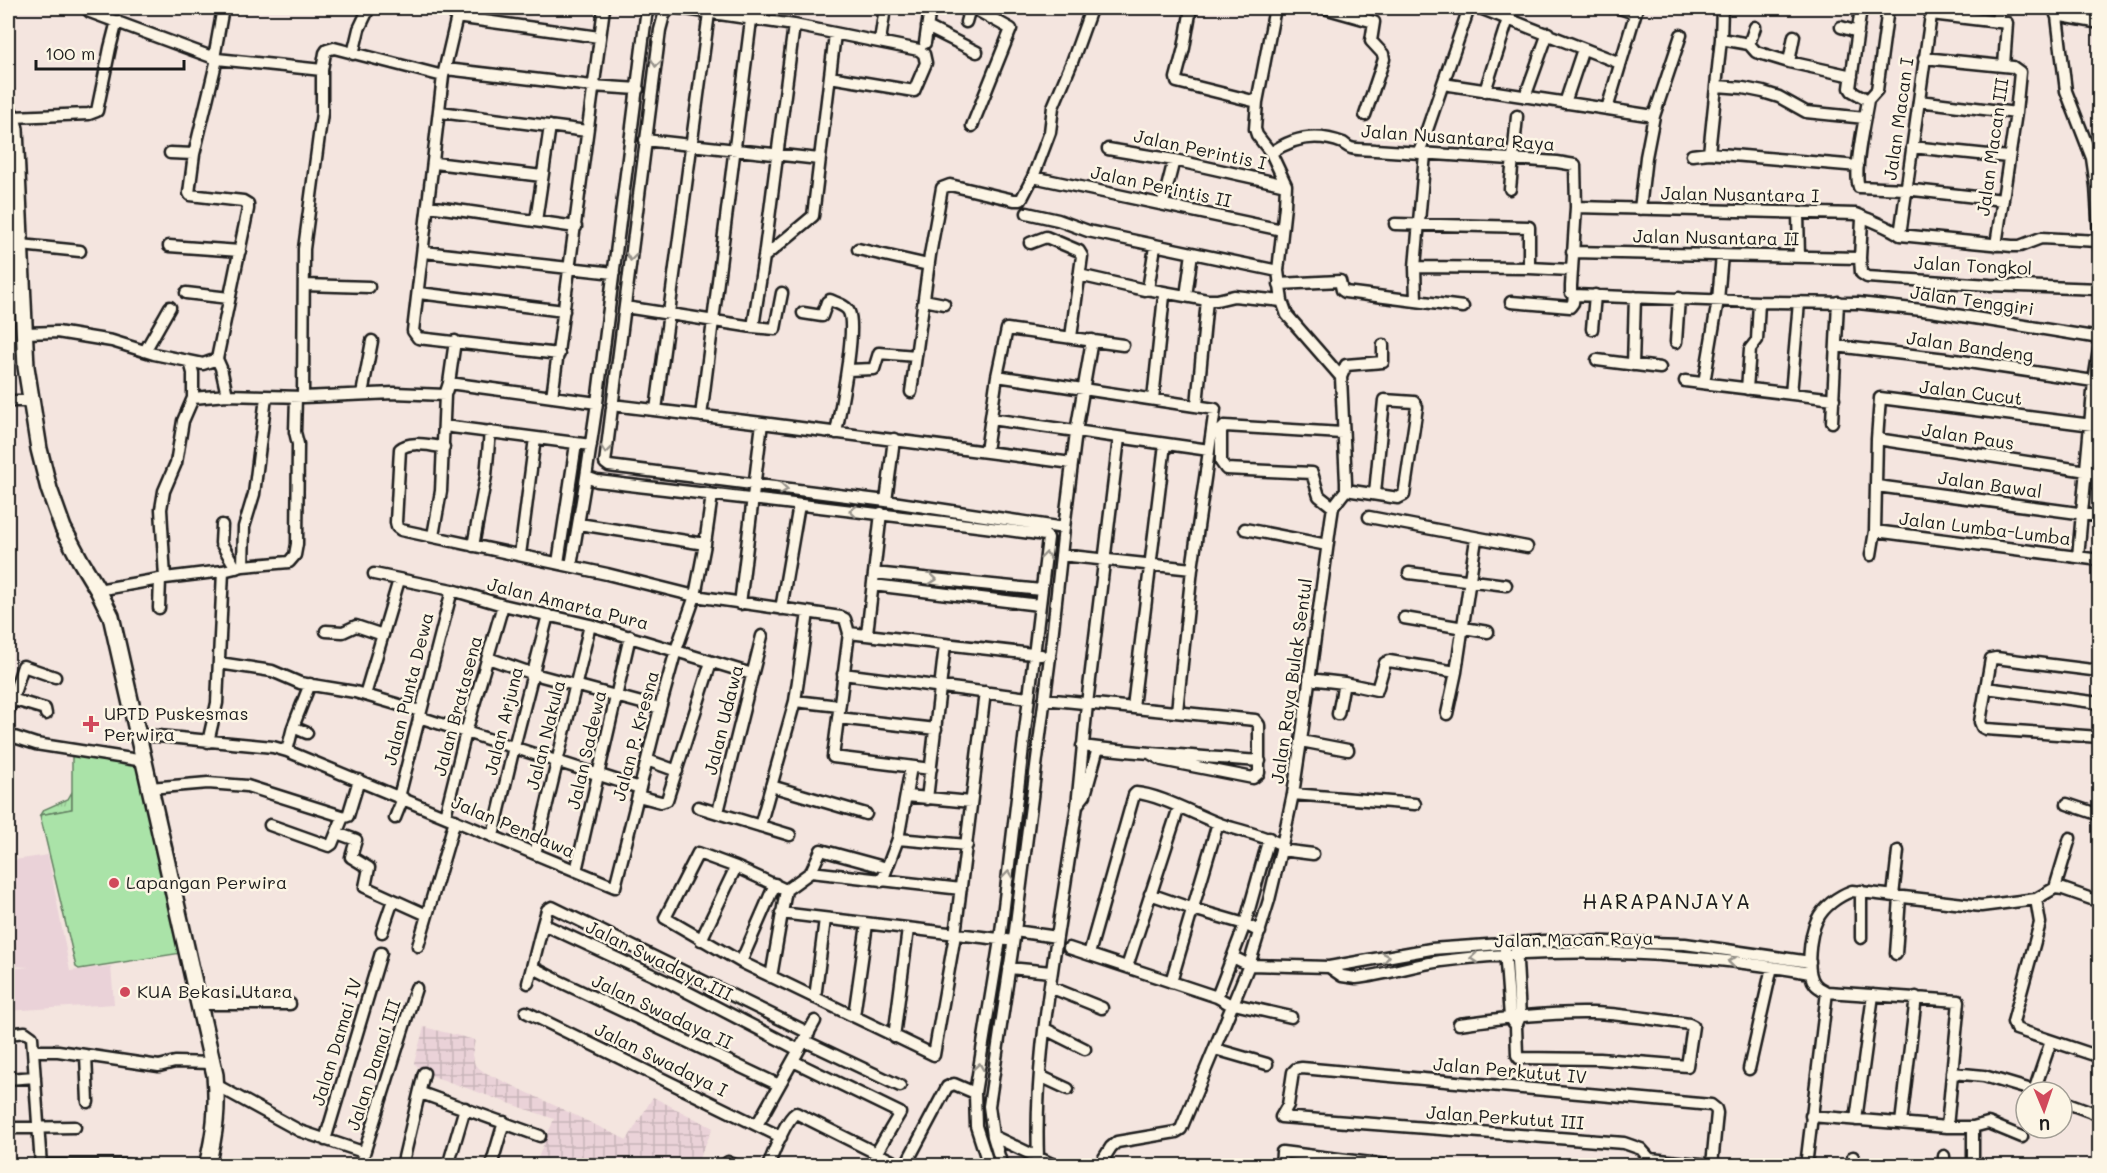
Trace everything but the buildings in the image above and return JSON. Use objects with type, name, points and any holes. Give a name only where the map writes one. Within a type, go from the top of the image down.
[{"type":"street","points":[[86,8],[90,12],[216,59],[322,70]]},
{"type":"street","points":[[224,8],[216,59],[194,154],[189,189],[190,195],[243,201],[248,204],[217,359],[227,395]]},
{"type":"street","points":[[352,54],[359,29],[369,8]]},
{"type":"street","points":[[552,397],[604,8]]},
{"type":"street","points":[[571,566],[591,446],[646,16],[649,8]]},
{"type":"street","points":[[679,8],[709,13],[728,12],[751,20],[794,25],[880,41],[919,50],[924,54],[926,63],[914,91],[830,77]]},
{"type":"street","points":[[880,41],[885,8]]},
{"type":"street","points":[[925,43],[930,8]]},
{"type":"street","points":[[966,22],[972,8],[1011,29],[972,126]]},
{"type":"street","points":[[911,392],[928,265],[942,188],[945,185],[1021,200],[1033,177],[1050,132],[1053,107],[1093,8]]},
{"type":"street","points":[[1191,8],[1176,81],[1180,84],[1257,102]]},
{"type":"street","points":[[1275,8],[1257,102],[1255,129],[1271,153],[1286,185],[1278,272],[1282,301],[1287,315],[1341,377]]},
{"type":"street","points":[[1324,8],[1374,22],[1371,41],[1383,54],[1384,59],[1365,115]]},
{"type":"street","points":[[1416,300],[1414,267],[1419,225],[1422,153],[1469,8]]},
{"type":"street","points":[[1480,8],[1620,63]]},
{"type":"street","points":[[1607,109],[1636,10],[1619,8]]},
{"type":"street","points":[[1709,153],[1722,39],[1722,8]]},
{"type":"street","points":[[1888,8],[1877,90],[1868,100],[1865,118],[1858,166],[1859,186],[2003,201]]},
{"type":"street","points":[[1997,21],[1999,8]]},
{"type":"street","points":[[664,10],[604,459],[609,466],[886,501],[1064,528]]},
{"type":"street","points":[[1924,58],[2004,66],[2008,24],[1932,11]]},
{"type":"street","name":"Jalan Macan I","points":[[1900,235],[1932,11]]},
{"type":"street","points":[[1861,216],[1883,227],[1894,229],[1900,235],[2020,246],[2042,238],[2099,246],[2092,158],[2066,91],[2056,11],[2078,13],[2100,23]]},
{"type":"street","points":[[559,354],[418,338],[415,335],[440,112],[457,12],[599,38]]},
{"type":"street","points":[[656,410],[709,13]]},
{"type":"street","points":[[1860,15],[1852,92],[1868,100]]},
{"type":"street","points":[[1485,90],[1508,19]]},
{"type":"street","points":[[701,416],[751,20]]},
{"type":"street","points":[[117,21],[97,111],[89,114],[10,114],[17,249],[31,401],[39,449],[49,489],[63,528],[111,616],[213,1064],[216,1085],[215,1132],[207,1166]]},
{"type":"street","points":[[753,327],[794,25]]},
{"type":"street","points":[[927,27],[977,52]]},
{"type":"street","points":[[1749,44],[1755,27]]},
{"type":"street","points":[[1841,27],[1858,32]]},
{"type":"street","points":[[1526,97],[1548,33]]},
{"type":"street","points":[[764,257],[813,216],[835,34]]},
{"type":"street","points":[[1640,209],[1646,157],[1654,116],[1682,34]]},
{"type":"street","points":[[1789,62],[1794,36]]},
{"type":"street","points":[[1722,39],[1749,44],[1756,52],[1789,62],[1852,76]]},
{"type":"street","points":[[98,590],[162,578],[289,562],[295,555],[298,444],[295,432],[299,397],[304,249],[322,113],[322,70],[327,50],[334,48],[352,54],[445,73],[638,89]]},
{"type":"street","points":[[1565,103],[1582,49]]},
{"type":"street","name":"Jalan Macan III","points":[[1996,245],[2020,72],[2013,67],[2004,66]]},
{"type":"street","points":[[1443,84],[1654,116]]},
{"type":"street","points":[[1717,86],[1743,88],[1779,97],[1806,112],[1865,118]]},
{"type":"street","points":[[1919,101],[2016,113]]},
{"type":"street","points":[[440,112],[587,131]]},
{"type":"street","points":[[1510,189],[1517,116]]},
{"type":"street","points":[[536,221],[550,126]]},
{"type":"street","name":"Jalan Nusantara Raya","points":[[1271,153],[1285,143],[1300,138],[1333,141],[1351,148],[1575,165],[1576,207],[1571,270],[1571,290],[1574,295]]},
{"type":"street","points":[[645,140],[819,159]]},
{"type":"street","points":[[1912,147],[2008,157]]},
{"type":"street","name":"Jalan Perintis I","points":[[1108,149],[1174,160],[1286,185]]},
{"type":"street","points":[[170,153],[194,154]]},
{"type":"street","points":[[1692,154],[1709,153],[1858,166]]},
{"type":"street","points":[[1163,203],[1174,160]]},
{"type":"street","points":[[435,163],[542,176]]},
{"type":"street","name":"Jalan Perintis II","points":[[1033,177],[1282,230]]},
{"type":"street","points":[[429,206],[576,226]]},
{"type":"street","name":"Jalan Nusantara I","points":[[1576,207],[1861,216]]},
{"type":"street","points":[[1027,213],[1155,247],[1278,272]]},
{"type":"street","points":[[1798,213],[1798,257]]},
{"type":"street","points":[[1860,258],[1861,216]]},
{"type":"street","points":[[1395,224],[1529,227],[1528,268]]},
{"type":"street","points":[[1030,243],[1046,237],[1079,251],[1082,256],[1071,337]]},
{"type":"street","points":[[169,246],[240,251]]},
{"type":"street","points":[[1147,289],[1155,247]]},
{"type":"street","points":[[17,249],[80,251]]},
{"type":"street","points":[[858,249],[928,265]]},
{"type":"street","points":[[424,252],[614,273]]},
{"type":"street","name":"Jalan Nusantara II","points":[[1572,252],[1860,258]]},
{"type":"street","points":[[1186,296],[1192,253]]},
{"type":"street","points":[[1704,382],[1718,300],[1722,255]]},
{"type":"street","name":"Jalan Tongkol","points":[[1860,258],[1861,273],[1867,277],[2100,289]]},
{"type":"street","points":[[1414,267],[1571,270]]},
{"type":"street","points":[[1079,275],[1207,300],[1234,296],[1282,301]]},
{"type":"street","points":[[1279,284],[1340,281],[1342,290],[1346,292],[1463,307]]},
{"type":"street","points":[[304,285],[369,287]]},
{"type":"street","points":[[186,293],[229,298]]},
{"type":"street","points":[[419,293],[564,311]]},
{"type":"street","points":[[611,294],[626,302],[669,313],[775,329],[782,293]]},
{"type":"street","points":[[1153,399],[1164,296],[1168,294]]},
{"type":"street","points":[[1511,302],[1570,307],[1574,295],[1759,302],[1839,302],[1832,422]]},
{"type":"street","points":[[1592,329],[1595,295]]},
{"type":"street","points":[[1633,365],[1635,297]]},
{"type":"street","points":[[1676,342],[1679,298]]},
{"type":"street","points":[[803,313],[822,316],[828,300],[849,310],[851,337],[836,433]]},
{"type":"street","points":[[924,300],[944,304]]},
{"type":"street","points":[[1197,405],[1207,300]]},
{"type":"street","points":[[1747,388],[1750,349],[1756,340],[1759,302]]},
{"type":"street","points":[[1791,394],[1798,302]]},
{"type":"street","name":"Jalan Tenggiri","points":[[1839,302],[1931,311],[2100,338]]},
{"type":"street","points":[[145,351],[170,307]]},
{"type":"street","points":[[986,451],[997,376],[1007,329],[1124,345]]},
{"type":"street","points":[[24,333],[57,332],[112,341],[203,364],[217,359]]},
{"type":"street","points":[[1002,1166],[993,1136],[989,1106],[1015,935],[1076,432],[1092,340]]},
{"type":"street","points":[[362,394],[372,341]]},
{"type":"street","points":[[433,536],[441,491],[445,395],[455,341]]},
{"type":"street","points":[[2078,557],[2085,472],[2095,426],[2100,343]]},
{"type":"street","points":[[1375,493],[1384,400],[1414,402],[1417,407],[1404,495],[1398,498],[1346,490],[1341,377],[1346,365],[1383,362],[1383,345]]},
{"type":"street","name":"Jalan Bandeng","points":[[1836,346],[1955,360],[2097,382]]},
{"type":"street","points":[[847,370],[874,369],[879,353],[916,356]]},
{"type":"street","points":[[1597,360],[1660,368]]},
{"type":"street","points":[[159,608],[162,578],[161,509],[164,491],[176,463],[183,421],[193,398],[193,373],[190,362]]},
{"type":"street","points":[[997,376],[1197,405],[1215,410],[1192,569],[1177,711]]},
{"type":"street","points":[[1685,381],[1834,399]]},
{"type":"street","points":[[449,383],[597,403]]},
{"type":"street","points":[[193,398],[227,395],[299,397],[362,394],[445,395]]},
{"type":"street","points":[[239,567],[244,526],[254,494],[266,397]]},
{"type":"street","name":"Jalan Cucut","points":[[1877,439],[1879,400],[1882,398],[2095,426]]},
{"type":"street","points":[[8,401],[31,401]]},
{"type":"street","points":[[612,405],[1072,463]]},
{"type":"street","points":[[991,419],[1209,450]]},
{"type":"street","points":[[740,604],[762,423]]},
{"type":"street","points":[[444,426],[591,446]]},
{"type":"street","points":[[1333,507],[1319,496],[1312,473],[1226,469],[1221,462],[1221,430],[1225,426],[1342,433]]},
{"type":"street","points":[[473,546],[486,476],[490,431]]},
{"type":"street","points":[[520,555],[535,438]]},
{"type":"street","points":[[1038,1156],[1036,1117],[1051,972],[1077,806],[1082,746],[1119,438]]},
{"type":"street","points":[[886,501],[894,439]]},
{"type":"street","points":[[1876,486],[1877,439]]},
{"type":"street","name":"Jalan Paus","points":[[1877,439],[2100,473]]},
{"type":"street","points":[[444,447],[412,444],[400,449],[397,527],[401,530],[558,563],[695,596],[845,619],[849,633],[833,757],[931,769]]},
{"type":"street","points":[[558,563],[576,444]]},
{"type":"street","points":[[1133,707],[1165,444]]},
{"type":"street","points":[[586,477],[597,481],[752,501],[881,513],[1045,535],[1048,538],[1000,940],[975,1093],[976,1126],[989,1166]]},
{"type":"street","name":"Jalan Bawal","points":[[1876,486],[2100,516]]},
{"type":"street","name":"Jalan Lumba-Lumba","points":[[1876,486],[1875,531],[2100,560]]},
{"type":"street","name":"Jalan Raya Bulak Sentul","points":[[1099,1166],[1117,1142],[1176,1132],[1181,1129],[1249,965],[1282,848],[1293,794],[1333,507],[1346,490]]},
{"type":"street","name":"Jalan P. Kresna","points":[[615,887],[660,708],[676,650],[695,596],[712,495]]},
{"type":"street","points":[[781,609],[799,505]]},
{"type":"street","points":[[867,634],[881,513]]},
{"type":"street","points":[[1369,517],[1527,547]]},
{"type":"street","points":[[579,524],[705,544]]},
{"type":"street","points":[[222,525],[221,543],[239,567]]},
{"type":"street","points":[[1245,529],[1327,545]]},
{"type":"street","points":[[1871,555],[1875,531]]},
{"type":"street","points":[[1447,714],[1456,672],[1476,538]]},
{"type":"street","points":[[1061,555],[1192,569]]},
{"type":"street","points":[[208,741],[217,703],[223,571]]},
{"type":"street","points":[[1409,573],[1506,585]]},
{"type":"street","name":"Jalan Amarta Pura","points":[[374,574],[452,590],[503,605],[590,624],[752,674]]},
{"type":"street","points":[[874,579],[1041,590]]},
{"type":"street","points":[[874,579],[1040,604]]},
{"type":"street","points":[[365,695],[399,580]]},
{"type":"street","name":"Jalan Punta Dewa","points":[[395,818],[419,714],[452,590]]},
{"type":"street","name":"Jalan Bratasena","points":[[418,946],[428,915],[450,818],[466,732],[503,605]]},
{"type":"street","points":[[760,826],[795,701],[808,613]]},
{"type":"street","name":"Jalan Arjuna","points":[[493,836],[548,615]]},
{"type":"street","points":[[1404,618],[1488,632]]},
{"type":"street","name":"Jalan Nakula","points":[[535,854],[590,624]]},
{"type":"street","points":[[326,631],[343,632],[356,626],[383,635]]},
{"type":"street","points":[[849,633],[1050,657]]},
{"type":"street","name":"Jalan Sadewa","points":[[576,871],[630,636]]},
{"type":"street","name":"Jalan Udawa","points":[[718,813],[762,636]]},
{"type":"street","points":[[927,799],[945,645]]},
{"type":"street","points":[[488,658],[575,686],[660,708]]},
{"type":"street","points":[[2100,671],[1996,658],[1990,661],[1980,722],[1986,729],[2100,737]]},
{"type":"street","points":[[1309,680],[1344,683],[1377,690],[1385,663],[1389,661],[1456,672]]},
{"type":"street","points":[[219,663],[272,671],[310,684],[365,695],[466,732],[598,775],[665,801],[677,771],[711,662]]},
{"type":"street","points":[[8,712],[10,698],[23,666],[55,677]]},
{"type":"street","points":[[843,674],[1028,698]]},
{"type":"street","points":[[1338,714],[1344,683]]},
{"type":"street","points":[[287,751],[310,684]]},
{"type":"street","points":[[1986,688],[2100,703]]},
{"type":"street","points":[[781,887],[700,853],[697,854],[669,907],[665,916],[666,920],[741,962],[934,1055],[955,935],[985,692]]},
{"type":"street","points":[[10,698],[45,709],[46,714]]},
{"type":"street","points":[[1044,699],[1177,711],[1257,721],[1259,725],[1259,773],[1253,778],[1162,760],[1151,754]]},
{"type":"street","points":[[795,701],[839,712],[936,729]]},
{"type":"street","points":[[293,728],[307,733]]},
{"type":"street","points":[[8,735],[36,744],[144,761]]},
{"type":"street","name":"Jalan Pendawa","points":[[139,736],[273,747],[287,751],[615,887]]},
{"type":"street","points":[[1301,741],[1348,750]]},
{"type":"street","points":[[1082,746],[1151,754],[1260,761]]},
{"type":"street","points":[[1077,806],[1085,795],[1098,748]]},
{"type":"street","points":[[647,760],[677,771]]},
{"type":"street","points":[[882,881],[898,839],[911,767]]},
{"type":"street","points":[[150,788],[208,783],[247,786],[343,817],[348,816],[359,780]]},
{"type":"street","points":[[771,786],[866,814]]},
{"type":"street","points":[[1089,954],[1134,795],[1141,794],[1218,823],[1269,838],[1282,848],[1312,854]]},
{"type":"street","points":[[1293,794],[1415,804]]},
{"type":"street","points":[[907,796],[971,802]]},
{"type":"street","points":[[2067,804],[2100,815]]},
{"type":"street","points":[[698,807],[790,835]]},
{"type":"street","points":[[1127,967],[1179,807]]},
{"type":"street","points":[[270,825],[329,846],[332,844],[343,817]]},
{"type":"street","points":[[1171,982],[1218,823]]},
{"type":"street","points":[[337,832],[355,838],[351,856],[369,868],[364,887],[428,915]]},
{"type":"street","points":[[1216,997],[1245,924],[1269,838]]},
{"type":"street","points":[[2055,888],[2070,838]]},
{"type":"street","points":[[898,839],[967,845]]},
{"type":"street","points":[[811,872],[821,850],[887,868]]},
{"type":"street","points":[[1896,954],[1898,851]]},
{"type":"street","points":[[701,940],[736,867]]},
{"type":"street","points":[[741,962],[781,887],[811,872],[961,889]]},
{"type":"street","points":[[771,977],[781,913],[781,887]]},
{"type":"street","points":[[1947,1127],[1959,1001],[1827,992],[1818,987],[1810,974],[1812,934],[1817,919],[1826,907],[1842,895],[1861,891],[1981,906],[2036,899],[2055,888],[2100,902]]},
{"type":"street","points":[[1861,891],[1861,938]]},
{"type":"street","points":[[1150,894],[1245,924],[1260,932]]},
{"type":"street","points":[[2036,899],[2040,923],[2013,1022],[2016,1029],[2100,1057]]},
{"type":"street","points":[[382,932],[393,900]]},
{"type":"street","points":[[528,983],[547,910],[552,907],[804,1041],[900,1086]]},
{"type":"street","points":[[781,913],[1000,940],[1015,935],[1057,937]]},
{"type":"street","points":[[815,998],[825,919]]},
{"type":"street","name":"Jalan Swadaya III","points":[[543,924],[672,984],[804,1041]]},
{"type":"street","points":[[854,1016],[867,924]]},
{"type":"street","points":[[894,1037],[908,929]]},
{"type":"street","name":"Jalan Macan Raya","points":[[1233,957],[1249,965],[1329,967],[1416,951],[1544,941],[1620,947],[1810,974]]},
{"type":"street","points":[[1459,1024],[1516,1020],[1591,1013],[1691,1024],[1693,1028],[1688,1065],[1574,1058],[1522,1060],[1518,1055],[1516,1020],[1511,955],[1516,943]]},
{"type":"street","points":[[1504,944],[1511,955]]},
{"type":"street","name":"Jalan Macan Raya","points":[[1329,967],[1342,976],[1356,978],[1440,961],[1685,944],[1810,962]]},
{"type":"street","points":[[1069,948],[1234,1005],[1291,1017]]},
{"type":"street","name":"Jalan Damai IV","points":[[325,1140],[381,953]]},
{"type":"street","name":"Jalan Swadaya II","points":[[532,967],[779,1085]]},
{"type":"street","points":[[1749,1069],[1772,967]]},
{"type":"street","points":[[1009,968],[1051,972]]},
{"type":"street","points":[[1050,987],[1102,1008]]},
{"type":"street","name":"Jalan Damai III","points":[[360,1166],[416,988]]},
{"type":"street","points":[[1806,1166],[1827,992]]},
{"type":"street","points":[[1856,1120],[1873,995]]},
{"type":"street","points":[[1901,1123],[1916,998]]},
{"type":"street","points":[[199,1004],[290,1004]]},
{"type":"street","name":"Jalan Swadaya I","points":[[526,1012],[781,1137]]},
{"type":"street","points":[[757,1125],[815,1021]]},
{"type":"street","points":[[1045,1029],[1085,1049]]},
{"type":"street","points":[[8,1034],[29,1033],[32,1037],[41,1165],[128,1165]]},
{"type":"street","points":[[983,1039],[998,1040]]},
{"type":"street","points":[[2039,1080],[2051,1041]]},
{"type":"street","points":[[1215,1049],[1267,1064]]},
{"type":"street","points":[[33,1051],[58,1051],[159,1066],[175,1062],[213,1064]]},
{"type":"street","points":[[86,1055],[88,1102]]},
{"type":"street","points":[[793,1061],[900,1113],[877,1152]]},
{"type":"street","name":"Jalan Perkutut IV","points":[[1281,1117],[1288,1105],[1293,1072],[1302,1068],[1710,1105],[1716,1109],[1717,1113],[1712,1165]]},
{"type":"street","points":[[402,1166],[424,1073]]},
{"type":"street","points":[[1952,1073],[1984,1076],[2014,1085]]},
{"type":"street","points":[[1040,1076],[1068,1089]]},
{"type":"street","points":[[8,1079],[35,1077]]},
{"type":"street","points":[[768,1166],[793,1114],[796,1113],[904,1166],[947,1087],[954,1084],[975,1093]]},
{"type":"street","name":"Jalan Damai III","points":[[216,1085],[303,1132],[363,1152]]},
{"type":"street","points":[[421,1093],[540,1136]]},
{"type":"street","points":[[2074,1105],[2100,1115]]},
{"type":"street","points":[[448,1166],[465,1108]]},
{"type":"street","points":[[1811,1116],[1947,1127],[1973,1127],[1984,1123],[2014,1134]]},
{"type":"street","name":"Jalan Perkutut III","points":[[1281,1117],[1624,1143],[1641,1149],[1650,1162],[1720,1166]]},
{"type":"street","points":[[491,1166],[504,1122]]},
{"type":"street","points":[[8,1128],[75,1127]]},
{"type":"street","points":[[1973,1127],[1973,1166]]},
{"type":"street","points":[[993,1136],[1056,1166]]},
{"type":"street","points":[[1281,1166],[1282,1152],[1395,1166]]},
{"type":"street","points":[[723,1166],[728,1162],[736,1166]]},
{"type":"shaded area","points":[[48,855],[70,971],[111,966],[114,1004],[8,1011],[8,969],[30,967],[8,966],[8,861]]},
{"type":"shaded area","points":[[424,1027],[475,1040],[472,1055],[475,1065],[484,1072],[627,1140],[653,1097],[713,1128],[696,1165],[535,1165],[554,1119],[424,1073],[414,1063]]},
{"type":"green space","name":"Lapangan Perwira","points":[[72,750],[144,761],[188,952],[79,969],[76,967],[40,815],[72,809]]},
{"type":"green space","points":[[72,792],[72,809],[40,815],[43,810],[68,799]]},
{"type":"place","name":"UPTD Puskesmas Perwira","points":[[91,724]]},
{"type":"place","name":"Lapangan Perwira","points":[[114,883]]},
{"type":"place","name":"KUA Bekasi Utara","points":[[125,992]]},
{"type":"district","name":"HARAPANJAYA","points":[[1667,902]]}]
